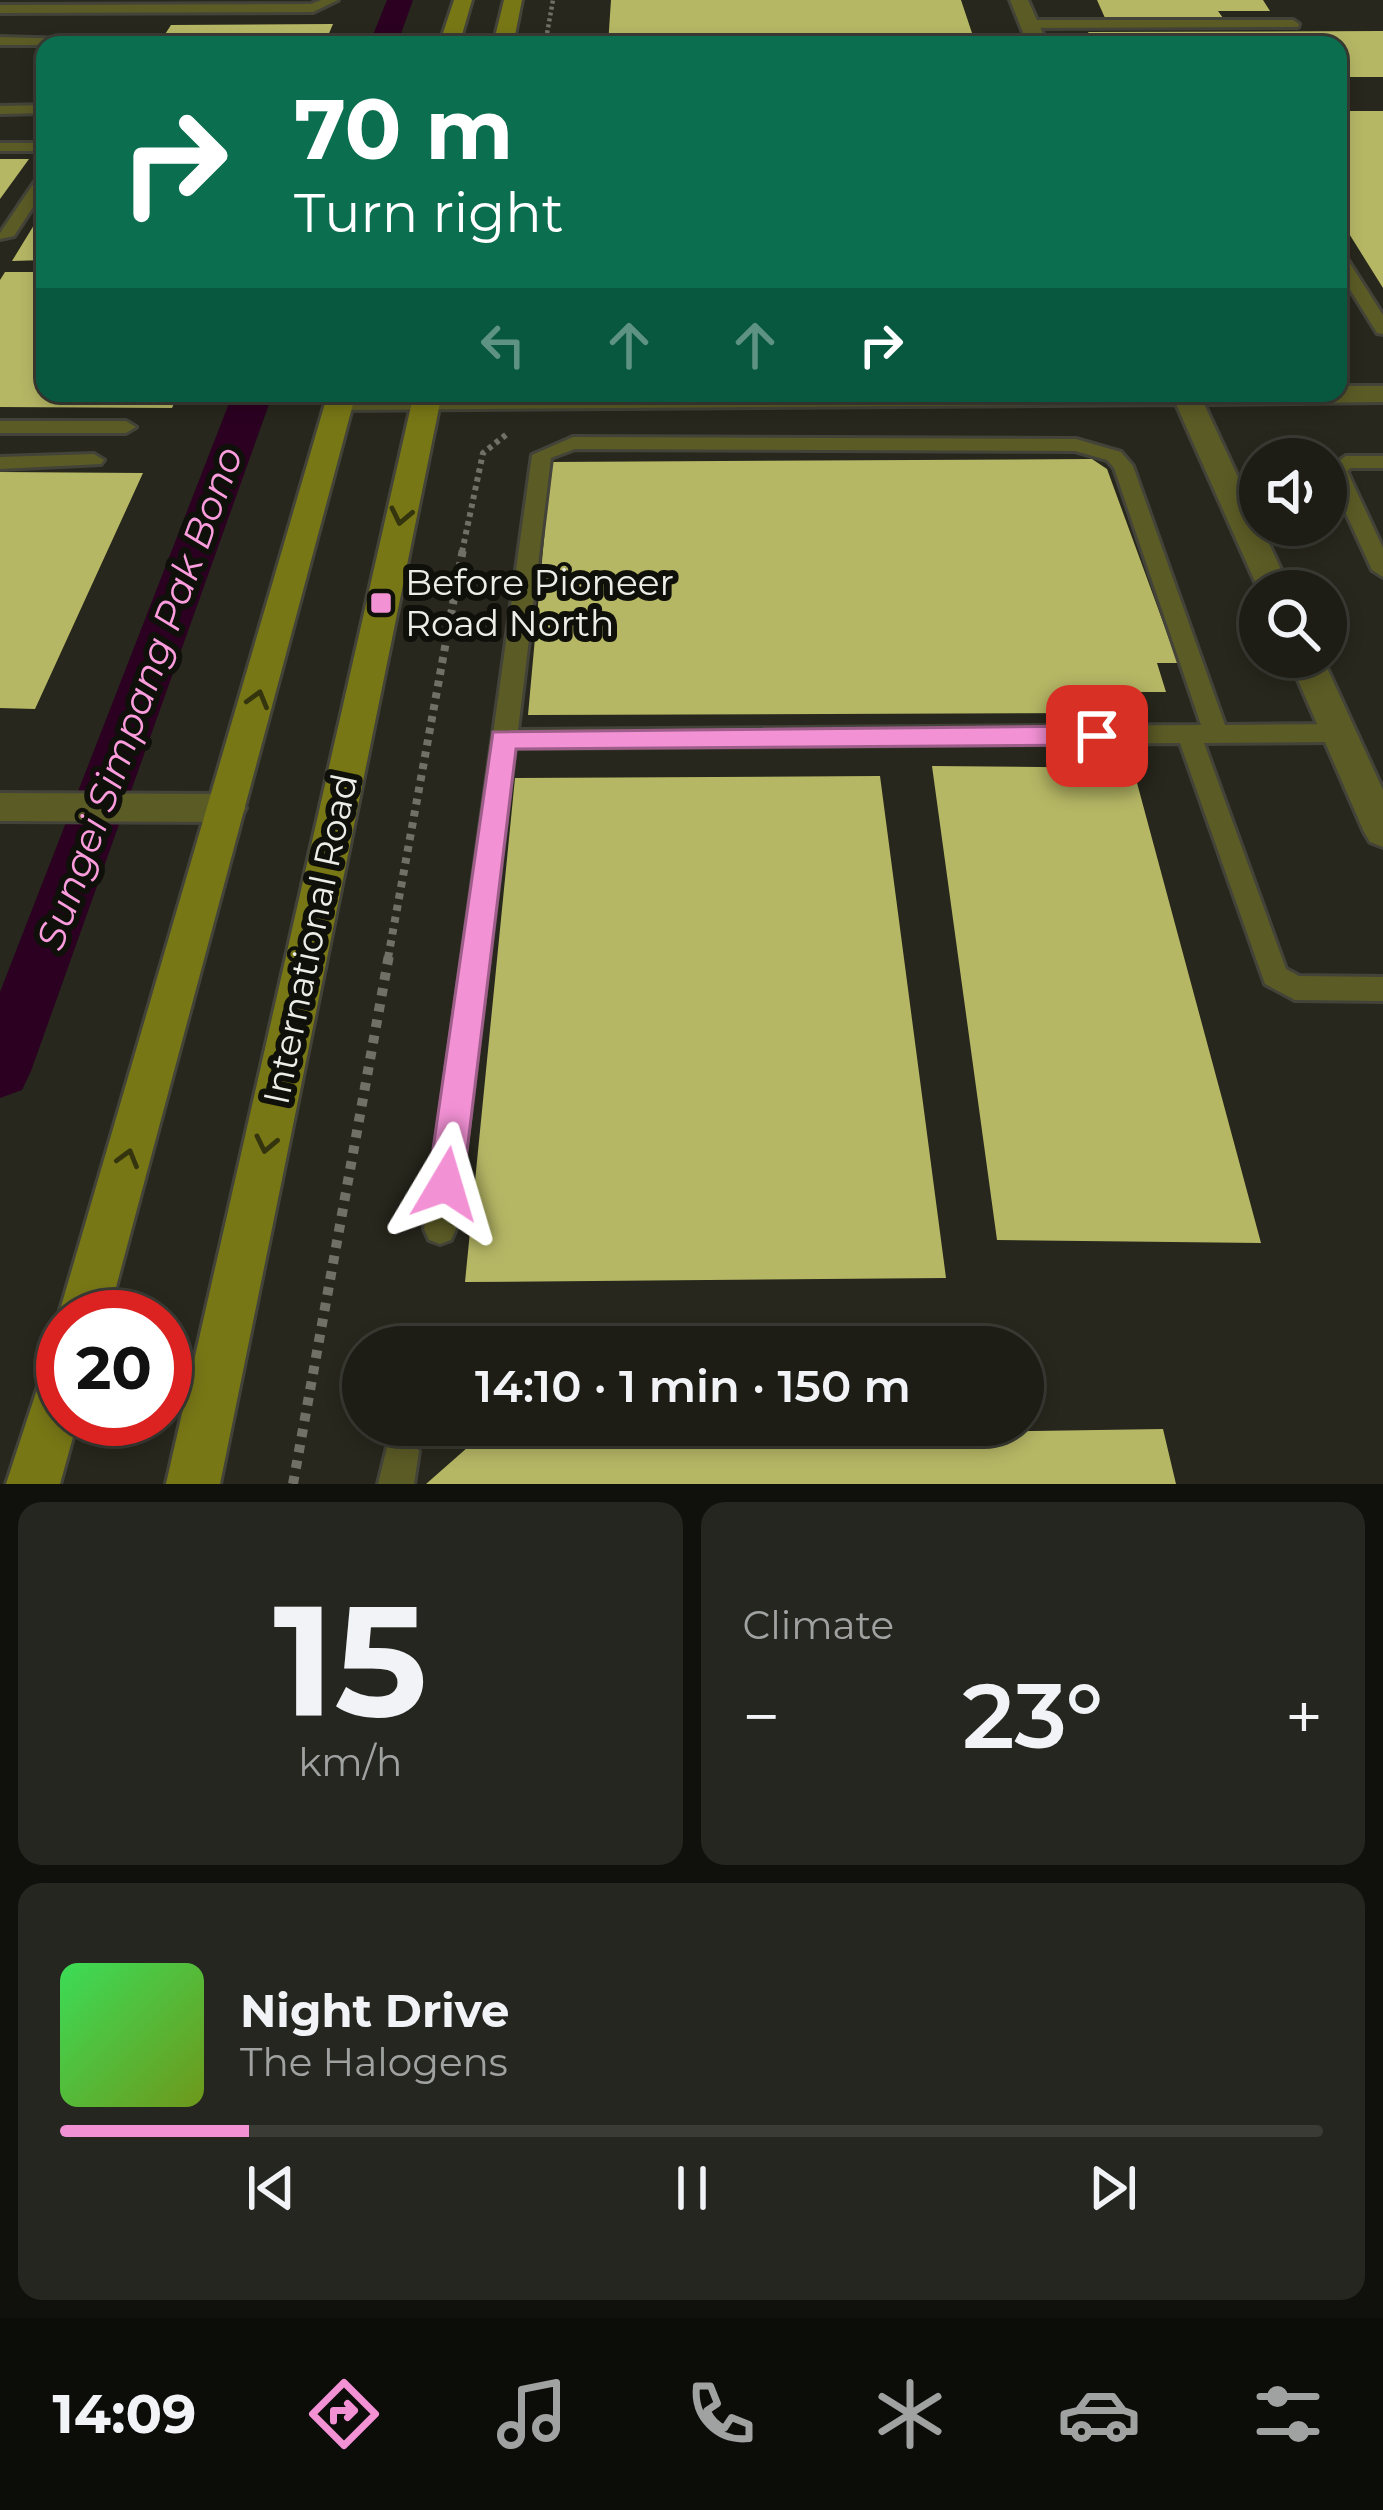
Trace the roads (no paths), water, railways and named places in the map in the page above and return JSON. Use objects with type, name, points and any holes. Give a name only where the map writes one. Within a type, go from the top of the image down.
[{"type":"main road","points":[[452,36],[463,0]]},
{"type":"main road","points":[[505,36],[513,0]]},
{"type":"main road","points":[[91,1290],[339,402]]},
{"type":"main road","name":"International Road","points":[[193,1484],[426,402]]},
{"type":"main road","points":[[33,1484],[44,1446]]},
{"type":"street","points":[[1019,0],[1034,36]]},
{"type":"street","points":[[1347,394],[1383,394]]},
{"type":"street","points":[[1189,402],[1266,570]]},
{"type":"street","points":[[1314,678],[1339,733],[1372,780],[1383,832]]},
{"type":"street","points":[[0,806],[227,808]]},
{"type":"lane","points":[[0,9],[147,4],[313,8],[332,0]]},
{"type":"lane","points":[[1029,24],[1293,24]]},
{"type":"lane","points":[[0,41],[36,42]]},
{"type":"lane","points":[[0,110],[36,110]]},
{"type":"lane","points":[[0,148],[36,147]]},
{"type":"lane","points":[[6,236],[36,190]]},
{"type":"lane","points":[[1347,271],[1383,329]]},
{"type":"lane","points":[[0,427],[125,427]]},
{"type":"lane","points":[[440,1229],[537,462],[562,443],[1076,445],[1114,456],[1123,466],[1275,976],[1295,988],[1383,989]]},
{"type":"lane","points":[[0,463],[94,460]]},
{"type":"lane","points":[[1383,462],[1346,462],[1336,470],[1383,570]]},
{"type":"lane","points":[[503,739],[1339,733]]},
{"type":"waterway","name":"Sungei Simpang Pak Bono","points":[[386,36],[400,0]]},
{"type":"waterway","name":"Sungei Simpang Pak Bono","points":[[0,1071],[250,402]]},
{"type":"place","name":"Before Pioneer Road North","points":[[381,603]]}]
